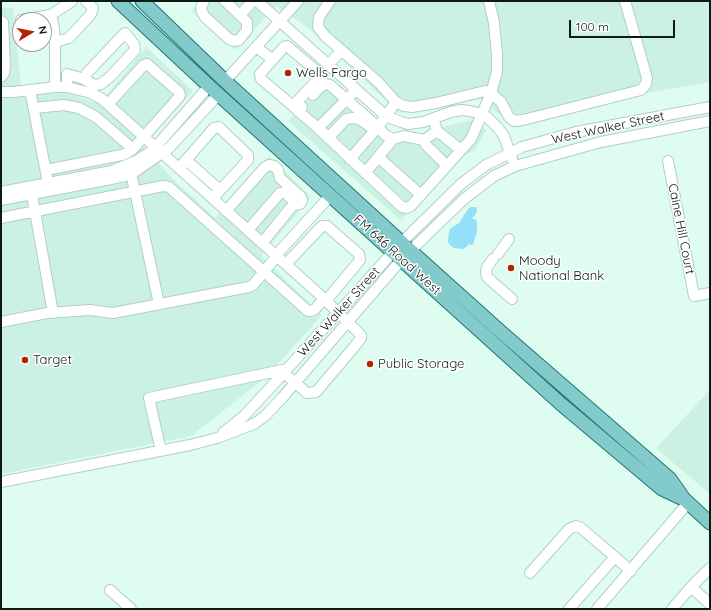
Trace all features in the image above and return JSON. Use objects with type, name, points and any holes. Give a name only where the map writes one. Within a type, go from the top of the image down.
[{"type":"main road","name":"FM 646 Road West","points":[[118,1],[331,195],[402,251]]},
{"type":"main road","name":"FM 646 Road West","points":[[142,1],[567,409],[662,489],[686,501],[710,523]]},
{"type":"street","points":[[52,14],[72,1]]},
{"type":"street","points":[[55,42],[69,38],[92,13],[93,8],[86,1]]},
{"type":"street","points":[[204,1],[201,7],[205,17],[230,39],[234,41],[239,40],[243,37],[247,30],[247,22],[225,1]]},
{"type":"street","points":[[240,15],[252,1]]},
{"type":"street","points":[[257,1],[386,116],[408,124],[423,122],[461,110],[482,114],[488,118],[504,136],[515,166]]},
{"type":"street","points":[[225,81],[298,1]]},
{"type":"street","points":[[330,1],[319,17],[318,27],[341,51],[378,82],[396,102],[404,106],[412,107],[436,103],[485,91],[491,93],[501,102],[509,117],[514,121],[641,90],[646,84],[647,78],[625,1]]},
{"type":"street","points":[[296,109],[320,77],[320,74],[290,47],[284,47],[260,74],[262,79],[265,82],[296,109],[318,128],[402,208],[411,206],[472,139],[491,93],[497,72],[497,54],[494,23],[489,1]]},
{"type":"street","points":[[52,19],[55,42],[54,87]]},
{"type":"street","points":[[1,77],[4,73],[5,66],[2,21],[12,20]]},
{"type":"street","points":[[1,92],[54,87],[93,89],[105,82],[135,50],[134,44],[124,33],[87,73],[84,79]]},
{"type":"street","points":[[256,47],[272,59]]},
{"type":"street","points":[[314,69],[341,51]]},
{"type":"street","points":[[46,170],[127,153],[179,97],[179,92],[147,64],[144,65],[108,104]]},
{"type":"street","points":[[67,87],[67,74],[84,79],[102,99],[159,150],[183,164],[220,190]]},
{"type":"street","points":[[296,109],[320,87],[326,84],[330,85],[377,130]]},
{"type":"street","points":[[30,90],[49,187]]},
{"type":"street","points":[[1,192],[31,190],[111,179],[131,173],[159,150],[214,90]]},
{"type":"street","points":[[318,128],[356,90]]},
{"type":"street","points":[[350,159],[377,130],[396,102]]},
{"type":"street","points":[[34,108],[64,105],[79,108],[96,117],[133,148]]},
{"type":"street","name":"West Walker Street","points":[[1,482],[161,451],[217,438],[254,424],[265,416],[348,322],[402,251],[461,184],[486,165],[522,147],[576,132],[710,107]]},
{"type":"street","points":[[328,138],[342,122],[350,118],[354,118],[363,121],[393,140]]},
{"type":"street","points":[[433,119],[436,131],[461,150]]},
{"type":"street","name":"West Walker Street","points":[[217,438],[244,416],[338,312],[402,251],[494,176],[515,166],[601,142],[710,121]]},
{"type":"street","points":[[183,164],[214,128],[219,127],[248,155],[248,160],[213,198]]},
{"type":"street","points":[[365,173],[393,140],[404,136],[424,140],[436,131]]},
{"type":"street","points":[[424,140],[426,145],[447,166]]},
{"type":"street","points":[[49,187],[122,168],[159,150]]},
{"type":"street","points":[[378,157],[421,195]]},
{"type":"street","name":"Caine Hill Court","points":[[668,161],[694,296],[710,293]]},
{"type":"street","points":[[161,451],[150,398],[286,371],[295,383],[307,393],[316,392],[361,338],[361,334],[338,312],[226,211],[183,164]]},
{"type":"street","points":[[226,211],[264,168],[269,165],[274,166],[278,170],[280,178],[301,197],[302,201],[300,204],[294,205],[262,243]]},
{"type":"street","points":[[131,173],[159,304]]},
{"type":"street","points":[[1,218],[169,186],[308,311],[315,309],[325,300],[360,260],[359,254],[327,226],[322,226]]},
{"type":"street","points":[[1,200],[31,190]]},
{"type":"street","points":[[31,190],[53,313]]},
{"type":"street","points":[[248,230],[280,193],[284,192],[293,200],[294,205]]},
{"type":"street","points":[[1,322],[53,313],[90,310],[113,313],[249,287],[253,285],[276,256],[331,195]]},
{"type":"street","points":[[315,213],[321,221],[322,226]]},
{"type":"street","points":[[286,264],[322,226]]},
{"type":"street","points":[[509,238],[487,267],[486,272],[487,277],[512,299]]},
{"type":"street","points":[[597,609],[631,571],[686,501]]},
{"type":"street","points":[[530,573],[570,529],[576,526],[581,528],[631,571]]},
{"type":"street","points":[[569,609],[615,557]]},
{"type":"street","points":[[672,609],[710,568]]},
{"type":"street","points":[[691,587],[710,604]]},
{"type":"street","points":[[110,590],[131,609]]},
{"type":"shaded area","points":[[200,1],[710,1],[710,82],[656,91],[516,128],[480,99],[399,113],[310,29],[276,6],[235,50],[191,11]]},
{"type":"shaded area","points":[[1,7],[13,8],[12,52],[18,52],[22,95],[68,93],[99,104],[146,47],[193,91],[143,146],[172,178],[215,218],[269,156],[311,197],[261,256],[322,315],[265,378],[191,436],[1,474]]},
{"type":"shaded area","points":[[328,79],[391,136],[419,135],[446,126],[473,120],[486,130],[475,150],[459,158],[401,220],[288,121]]},
{"type":"shaded area","points":[[710,390],[710,494],[656,448]]},
{"type":"water","points":[[471,207],[477,208],[476,214],[472,218],[476,220],[477,223],[477,232],[473,244],[469,244],[464,249],[454,248],[448,242],[449,231],[459,223]]},
{"type":"place","name":"Wells Fargo","points":[[288,73]]},
{"type":"place","name":"Moody National Bank","points":[[511,268]]},
{"type":"place","name":"Target","points":[[25,360]]},
{"type":"place","name":"Public Storage","points":[[370,364]]}]
